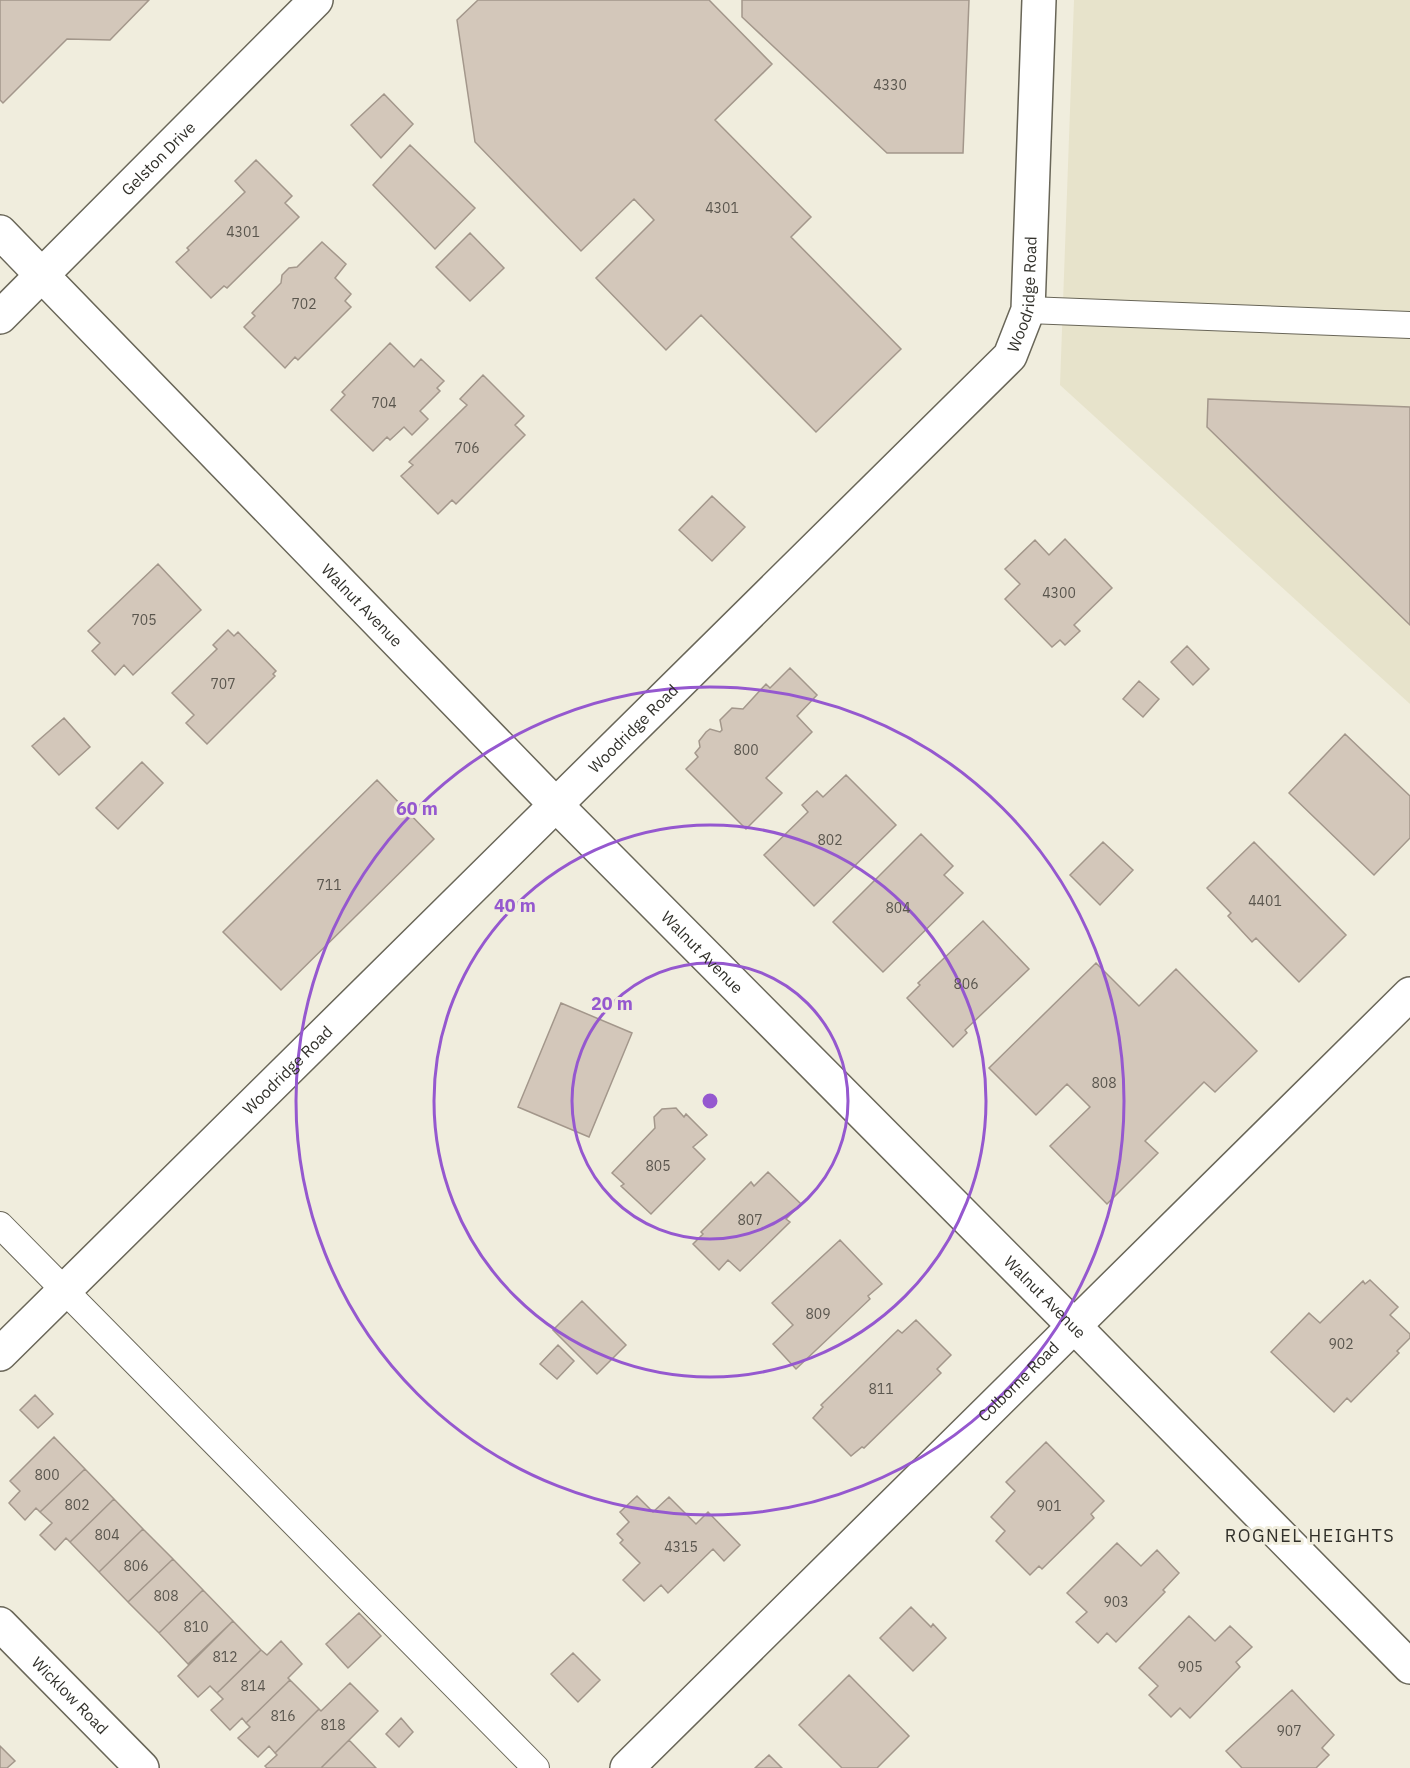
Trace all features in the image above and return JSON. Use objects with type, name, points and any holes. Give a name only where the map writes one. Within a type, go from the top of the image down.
[{"type":"street","name":"Gelston Drive","points":[[0,317],[316,0]]},
{"type":"street","name":"Woodridge Road","points":[[0,1354],[1010,356],[1028,310],[1039,0]]},
{"type":"street","name":"Walnut Avenue","points":[[0,232],[556,805],[1410,1667]]},
{"type":"street","name":"Colborne Road","points":[[627,1768],[1410,994]]},
{"type":"street","name":"Wicklow Road","points":[[0,1624],[142,1768]]},
{"type":"lane","points":[[1028,310],[1410,325]]},
{"type":"lane","points":[[0,1225],[536,1768]]},
{"type":"shaded area","points":[[1074,0],[1410,0],[1410,704],[1060,385]]},
{"type":"building","points":[[0,0],[149,0],[110,40],[67,39],[3,103],[0,100]]},
{"type":"building","points":[[478,0],[709,0],[772,64],[715,120],[811,217],[791,237],[901,349],[816,432],[701,315],[666,350],[596,278],[654,220],[634,199],[581,251],[475,142],[457,20]]},
{"type":"building","points":[[742,0],[969,0],[963,153],[887,153],[742,17]]},
{"type":"building","points":[[384,94],[413,124],[381,158],[351,125]]},
{"type":"building","points":[[410,145],[475,208],[435,249],[373,185]]},
{"type":"building","points":[[256,160],[292,196],[285,203],[299,217],[227,288],[224,286],[211,298],[176,262],[189,250],[187,248],[245,192],[235,181]]},
{"type":"building","points":[[470,233],[504,268],[470,301],[436,267]]},
{"type":"building","points":[[322,242],[346,264],[335,278],[351,294],[345,301],[351,307],[298,360],[295,357],[285,368],[244,327],[255,316],[252,313],[281,283],[282,275],[289,268],[297,267]]},
{"type":"building","points":[[390,343],[414,367],[421,359],[444,381],[437,388],[440,391],[420,411],[428,419],[412,435],[404,427],[390,440],[387,437],[373,451],[331,410],[345,395],[342,392]]},
{"type":"building","points":[[483,375],[524,416],[515,425],[525,435],[456,504],[452,500],[438,514],[401,476],[413,465],[409,462],[467,405],[460,399]]},
{"type":"building","points":[[1208,399],[1410,407],[1410,625],[1207,427]]},
{"type":"building","points":[[712,496],[745,527],[712,561],[679,530]]},
{"type":"building","points":[[1065,539],[1112,588],[1074,625],[1080,631],[1065,645],[1060,640],[1052,647],[1005,599],[1020,584],[1005,569],[1035,540],[1049,555]]},
{"type":"building","points":[[158,564],[201,610],[133,675],[124,665],[115,675],[92,651],[100,643],[88,631]]},
{"type":"building","points":[[228,630],[234,636],[238,632],[276,671],[273,674],[275,676],[207,744],[186,723],[194,715],[172,693],[217,649],[213,645]]},
{"type":"building","points":[[1187,646],[1209,669],[1193,685],[1171,662]]},
{"type":"building","points":[[790,668],[817,695],[797,716],[812,732],[766,778],[782,793],[746,829],[686,769],[698,757],[695,753],[700,747],[699,741],[706,732],[710,729],[720,732],[722,730],[720,720],[732,708],[743,709],[766,684],[770,688]]},
{"type":"building","points":[[1139,681],[1159,699],[1143,717],[1123,699]]},
{"type":"building","points":[[64,718],[90,747],[59,775],[32,746]]},
{"type":"building","points":[[1345,734],[1410,796],[1410,838],[1374,875],[1289,793]]},
{"type":"building","points":[[142,762],[163,783],[118,829],[96,808]]},
{"type":"building","points":[[846,775],[896,825],[814,906],[764,855],[808,812],[802,805],[817,791],[823,797]]},
{"type":"building","points":[[377,780],[434,839],[281,990],[223,932]]},
{"type":"building","points":[[921,834],[953,866],[944,875],[963,893],[883,972],[833,922]]},
{"type":"building","points":[[1103,842],[1133,870],[1100,905],[1070,875]]},
{"type":"building","points":[[1254,842],[1346,935],[1299,982],[1256,938],[1252,942],[1228,916],[1231,913],[1207,888]]},
{"type":"building","points":[[983,921],[1029,969],[965,1030],[967,1033],[953,1047],[907,998],[920,985],[918,983]]},
{"type":"building","points":[[1096,963],[1139,1006],[1176,969],[1257,1051],[1215,1092],[1204,1082],[1145,1141],[1158,1153],[1107,1204],[1050,1146],[1090,1107],[1067,1084],[1036,1115],[989,1068]]},
{"type":"building","points":[[561,1003],[632,1033],[589,1137],[518,1107]]},
{"type":"building","points":[[676,1108],[684,1117],[686,1114],[707,1135],[693,1147],[705,1159],[651,1214],[621,1186],[624,1184],[612,1173],[655,1128],[654,1117],[662,1109]]},
{"type":"building","points":[[768,1172],[801,1204],[786,1219],[790,1222],[740,1271],[728,1260],[719,1270],[693,1244],[703,1234],[701,1232],[751,1182],[754,1186]]},
{"type":"building","points":[[840,1240],[882,1284],[868,1296],[870,1299],[796,1369],[773,1344],[793,1325],[772,1303]]},
{"type":"building","points":[[1370,1280],[1398,1307],[1390,1315],[1410,1334],[1410,1338],[1397,1351],[1399,1353],[1351,1402],[1347,1398],[1334,1412],[1271,1352],[1309,1313],[1320,1323],[1363,1281],[1365,1284]]},
{"type":"building","points":[[582,1301],[626,1345],[597,1374],[553,1330]]},
{"type":"building","points":[[916,1320],[951,1355],[937,1369],[941,1373],[864,1448],[862,1447],[851,1456],[813,1418],[823,1407],[821,1405],[898,1330],[902,1333]]},
{"type":"building","points":[[558,1345],[574,1361],[557,1379],[540,1364]]},
{"type":"building","points":[[35,1395],[53,1414],[38,1428],[20,1410]]},
{"type":"building","points":[[54,1437],[85,1469],[40,1512],[36,1508],[25,1520],[9,1503],[20,1491],[10,1481]]},
{"type":"building","points":[[1046,1442],[1104,1501],[1091,1514],[1094,1518],[1042,1569],[1039,1566],[1030,1575],[996,1541],[1005,1531],[991,1517],[1015,1491],[1006,1482]]},
{"type":"building","points":[[85,1469],[114,1499],[70,1542],[66,1538],[55,1550],[40,1535],[52,1523],[40,1512]]},
{"type":"building","points":[[637,1496],[653,1512],[669,1497],[696,1524],[708,1512],[740,1545],[724,1561],[713,1549],[668,1593],[661,1585],[644,1601],[623,1580],[640,1563],[620,1543],[623,1540],[617,1534],[629,1522],[620,1512]]},
{"type":"building","points":[[114,1499],[143,1529],[99,1572],[70,1542]]},
{"type":"building","points":[[143,1529],[173,1559],[128,1602],[99,1572]]},
{"type":"building","points":[[1117,1543],[1141,1566],[1157,1550],[1179,1573],[1163,1590],[1165,1592],[1116,1642],[1107,1633],[1098,1643],[1076,1622],[1087,1612],[1067,1593]]},
{"type":"building","points":[[173,1559],[203,1590],[159,1633],[128,1602]]},
{"type":"building","points":[[203,1590],[233,1621],[188,1664],[159,1633]]},
{"type":"building","points":[[911,1607],[931,1627],[933,1624],[946,1638],[913,1671],[880,1638]]},
{"type":"building","points":[[359,1613],[381,1636],[348,1668],[326,1644]]},
{"type":"building","points":[[1189,1616],[1215,1641],[1230,1626],[1252,1647],[1236,1662],[1240,1667],[1190,1718],[1180,1708],[1171,1717],[1149,1695],[1158,1686],[1139,1668]]},
{"type":"building","points":[[233,1621],[261,1650],[217,1693],[210,1686],[198,1697],[178,1676]]},
{"type":"building","points":[[281,1641],[302,1664],[288,1678],[290,1680],[246,1723],[242,1718],[230,1730],[211,1710],[223,1699],[217,1693],[261,1650],[267,1655]]},
{"type":"building","points":[[573,1653],[600,1680],[578,1702],[551,1674]]},
{"type":"building","points":[[849,1675],[909,1736],[877,1768],[842,1768],[799,1725]]},
{"type":"building","points":[[290,1680],[319,1709],[275,1753],[269,1746],[258,1757],[238,1738],[250,1727],[246,1723]]},
{"type":"building","points":[[350,1683],[378,1711],[321,1768],[267,1768],[265,1766],[319,1709],[321,1711]]},
{"type":"building","points":[[1292,1690],[1334,1735],[1322,1748],[1329,1755],[1316,1768],[1242,1768],[1226,1751]]},
{"type":"building","points":[[401,1718],[413,1732],[399,1747],[386,1734]]},
{"type":"building","points":[[349,1740],[376,1768],[321,1768]]},
{"type":"building","points":[[0,1746],[15,1761],[7,1768],[0,1768]]},
{"type":"building","points":[[769,1755],[782,1768],[755,1768]]},
{"type":"district","name":"ROGNEL HEIGHTS","points":[[1310,1536]]}]
